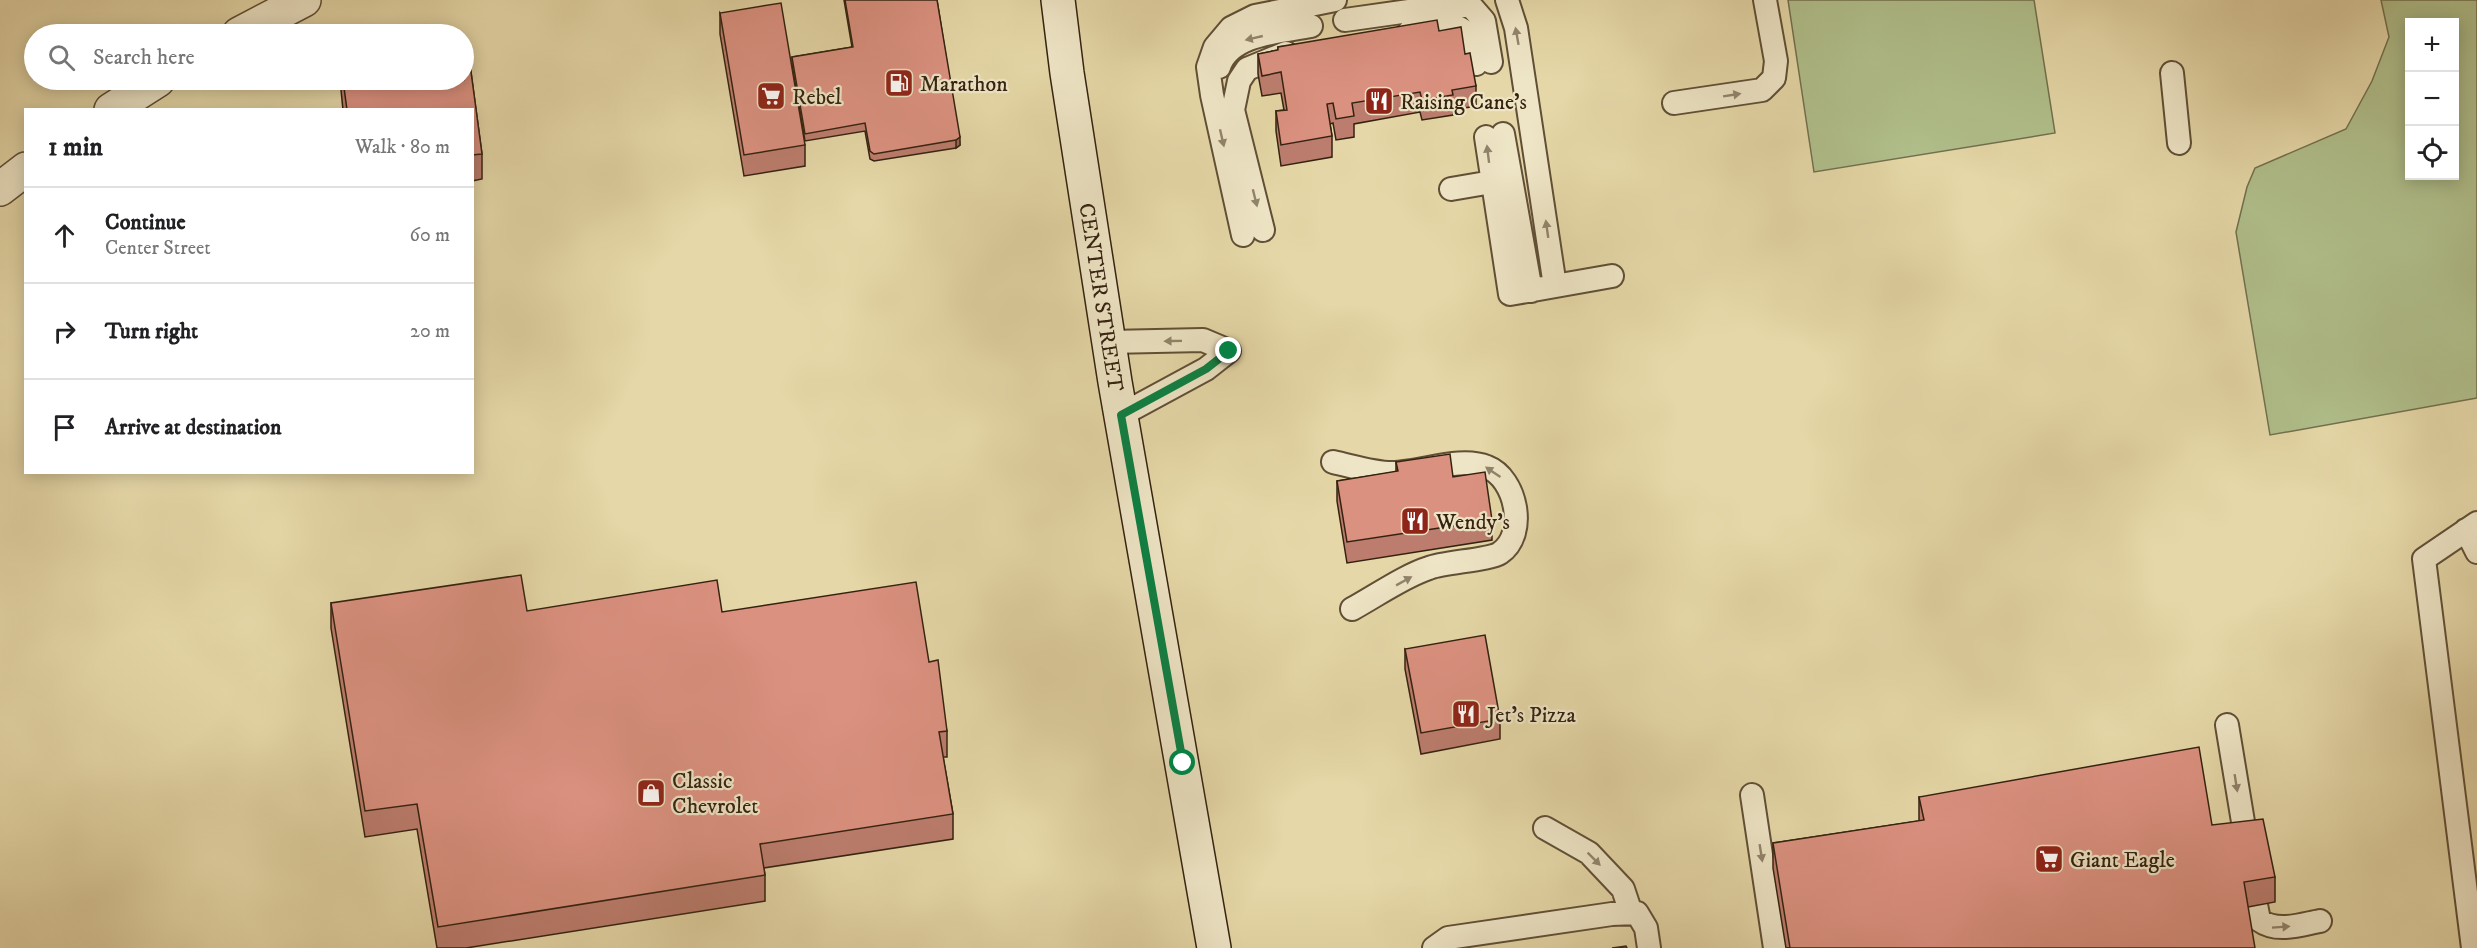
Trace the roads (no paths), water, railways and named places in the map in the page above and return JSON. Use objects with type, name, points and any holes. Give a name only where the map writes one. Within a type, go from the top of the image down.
[{"type":"main road","points":[[258,24],[304,0]]},
{"type":"main road","name":"CENTER STREET","points":[[1058,0],[1068,84],[1121,415],[1214,948]]},
{"type":"main road","points":[[114,108],[142,90]]},
{"type":"main road","points":[[0,189],[24,171]]},
{"type":"lane","points":[[1305,49],[1278,54],[1247,69],[1239,81],[1233,110],[1253,232],[1212,95],[1208,67],[1215,47],[1231,28],[1255,16],[1335,0]]},
{"type":"lane","points":[[1507,0],[1516,28],[1555,286]]},
{"type":"lane","points":[[1674,104],[1762,90],[1774,78],[1776,61],[1765,0]]},
{"type":"lane","points":[[1345,20],[1444,6],[1471,6],[1484,21],[1483,63],[1466,31],[1453,25],[1384,37]]},
{"type":"lane","points":[[1233,110],[1218,86],[1216,74],[1222,58],[1242,41],[1311,26]]},
{"type":"lane","points":[[2172,73],[2179,143]]},
{"type":"lane","points":[[1494,136],[1520,293],[1492,182],[1494,136]]},
{"type":"lane","points":[[1451,189],[1492,182]]},
{"type":"lane","points":[[1520,293],[1612,276]]},
{"type":"lane","points":[[1109,342],[1203,340],[1229,351],[1206,369],[1121,415]]},
{"type":"lane","points":[[1333,462],[1391,474],[1470,464],[1488,467],[1503,480],[1513,498],[1516,522],[1511,539],[1500,553],[1428,568],[1352,609]]},
{"type":"lane","points":[[2474,948],[2424,559],[2471,527],[2477,552]]},
{"type":"lane","points":[[2227,725],[2247,846]]},
{"type":"lane","points":[[1752,795],[1776,948]]},
{"type":"lane","points":[[1545,828],[1589,853],[1623,889],[1631,913]]},
{"type":"lane","points":[[2256,905],[2259,920],[2269,927],[2282,928],[2320,921]]},
{"type":"lane","points":[[1434,948],[1448,938],[1631,913],[1637,913],[1646,928],[1649,948]]},
{"type":"place","name":"Marathon","points":[[899,83]]},
{"type":"place","name":"Rebel","points":[[771,96]]},
{"type":"place","name":"Raising Cane's","points":[[1379,101]]},
{"type":"place","name":"Wendy's","points":[[1415,521]]},
{"type":"place","name":"Jet's Pizza","points":[[1466,714]]},
{"type":"place","name":"Classic Chevrolet","points":[[651,793]]},
{"type":"place","name":"Giant Eagle","points":[[2049,859]]}]
